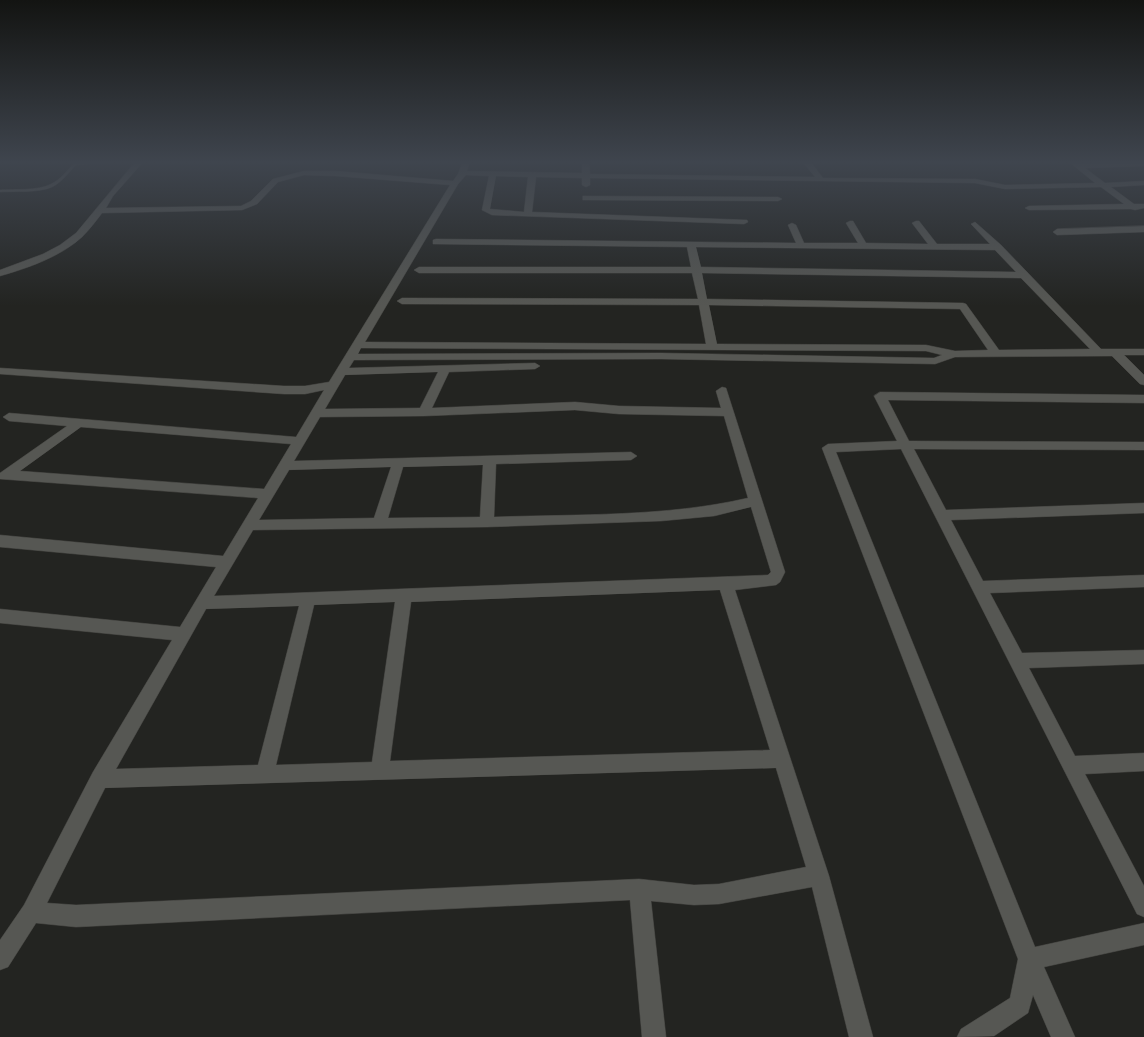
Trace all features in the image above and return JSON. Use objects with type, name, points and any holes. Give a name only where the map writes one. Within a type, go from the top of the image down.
[{"type":"street","points":[[0,273],[46,256],[63,247],[79,234],[100,211],[176,209]]},
{"type":"street","points":[[0,959],[31,912],[100,779],[202,603],[438,209]]},
{"type":"street","points":[[486,209],[492,213],[744,222]]},
{"type":"street","points":[[528,209],[528,214]]},
{"type":"street","points":[[585,209],[585,216]]},
{"type":"street","points":[[850,223],[863,245]]},
{"type":"street","points":[[916,223],[934,246]]},
{"type":"street","points":[[976,224],[1099,353]]},
{"type":"street","points":[[792,225],[801,245]]},
{"type":"street","points":[[1057,232],[1144,229]]},
{"type":"street","points":[[436,242],[998,247]]},
{"type":"street","points":[[691,243],[712,346]]},
{"type":"street","points":[[419,270],[696,270],[1024,275]]},
{"type":"street","points":[[402,300],[963,306],[996,354]]},
{"type":"street","points":[[357,344],[926,348],[955,354],[1144,352]]},
{"type":"street","points":[[1116,353],[1144,382]]},
{"type":"street","points":[[350,358],[661,356],[934,361],[955,354]]},
{"type":"street","points":[[341,372],[626,365]]},
{"type":"street","points":[[424,412],[445,369]]},
{"type":"street","points":[[0,370],[284,390],[304,390],[333,385]]},
{"type":"street","points":[[202,603],[771,581],[778,572],[722,390]]},
{"type":"street","points":[[1143,905],[880,396],[1144,399]]},
{"type":"street","points":[[316,414],[575,406],[619,410],[729,412]]},
{"type":"street","points":[[9,417],[299,442]]},
{"type":"street","points":[[3,477],[80,422]]},
{"type":"street","points":[[1063,1037],[1029,959],[828,448],[905,446],[1144,446]]},
{"type":"street","points":[[284,466],[631,456]]},
{"type":"street","points":[[488,522],[490,460]]},
{"type":"street","points":[[380,522],[398,464]]},
{"type":"street","points":[[3,477],[267,494]]},
{"type":"street","points":[[248,525],[488,522],[688,515],[756,501]]},
{"type":"street","points":[[941,515],[1144,508]]},
{"type":"street","points":[[0,541],[226,562]]},
{"type":"street","points":[[978,587],[1144,581]]},
{"type":"street","points":[[726,584],[819,876],[861,1037]]},
{"type":"street","points":[[380,771],[404,596]]},
{"type":"street","points":[[265,774],[308,599]]},
{"type":"street","points":[[0,616],[184,634]]},
{"type":"street","points":[[1017,661],[1144,657]]},
{"type":"street","points":[[100,779],[782,759]]},
{"type":"street","points":[[1070,765],[1144,762]]},
{"type":"street","points":[[31,912],[86,915],[639,889],[694,895],[719,894],[787,880],[819,876]]},
{"type":"street","points":[[639,889],[654,1037]]},
{"type":"street","points":[[1029,959],[1144,934]]},
{"type":"street","points":[[969,1037],[1020,1005],[1029,959]]}]
